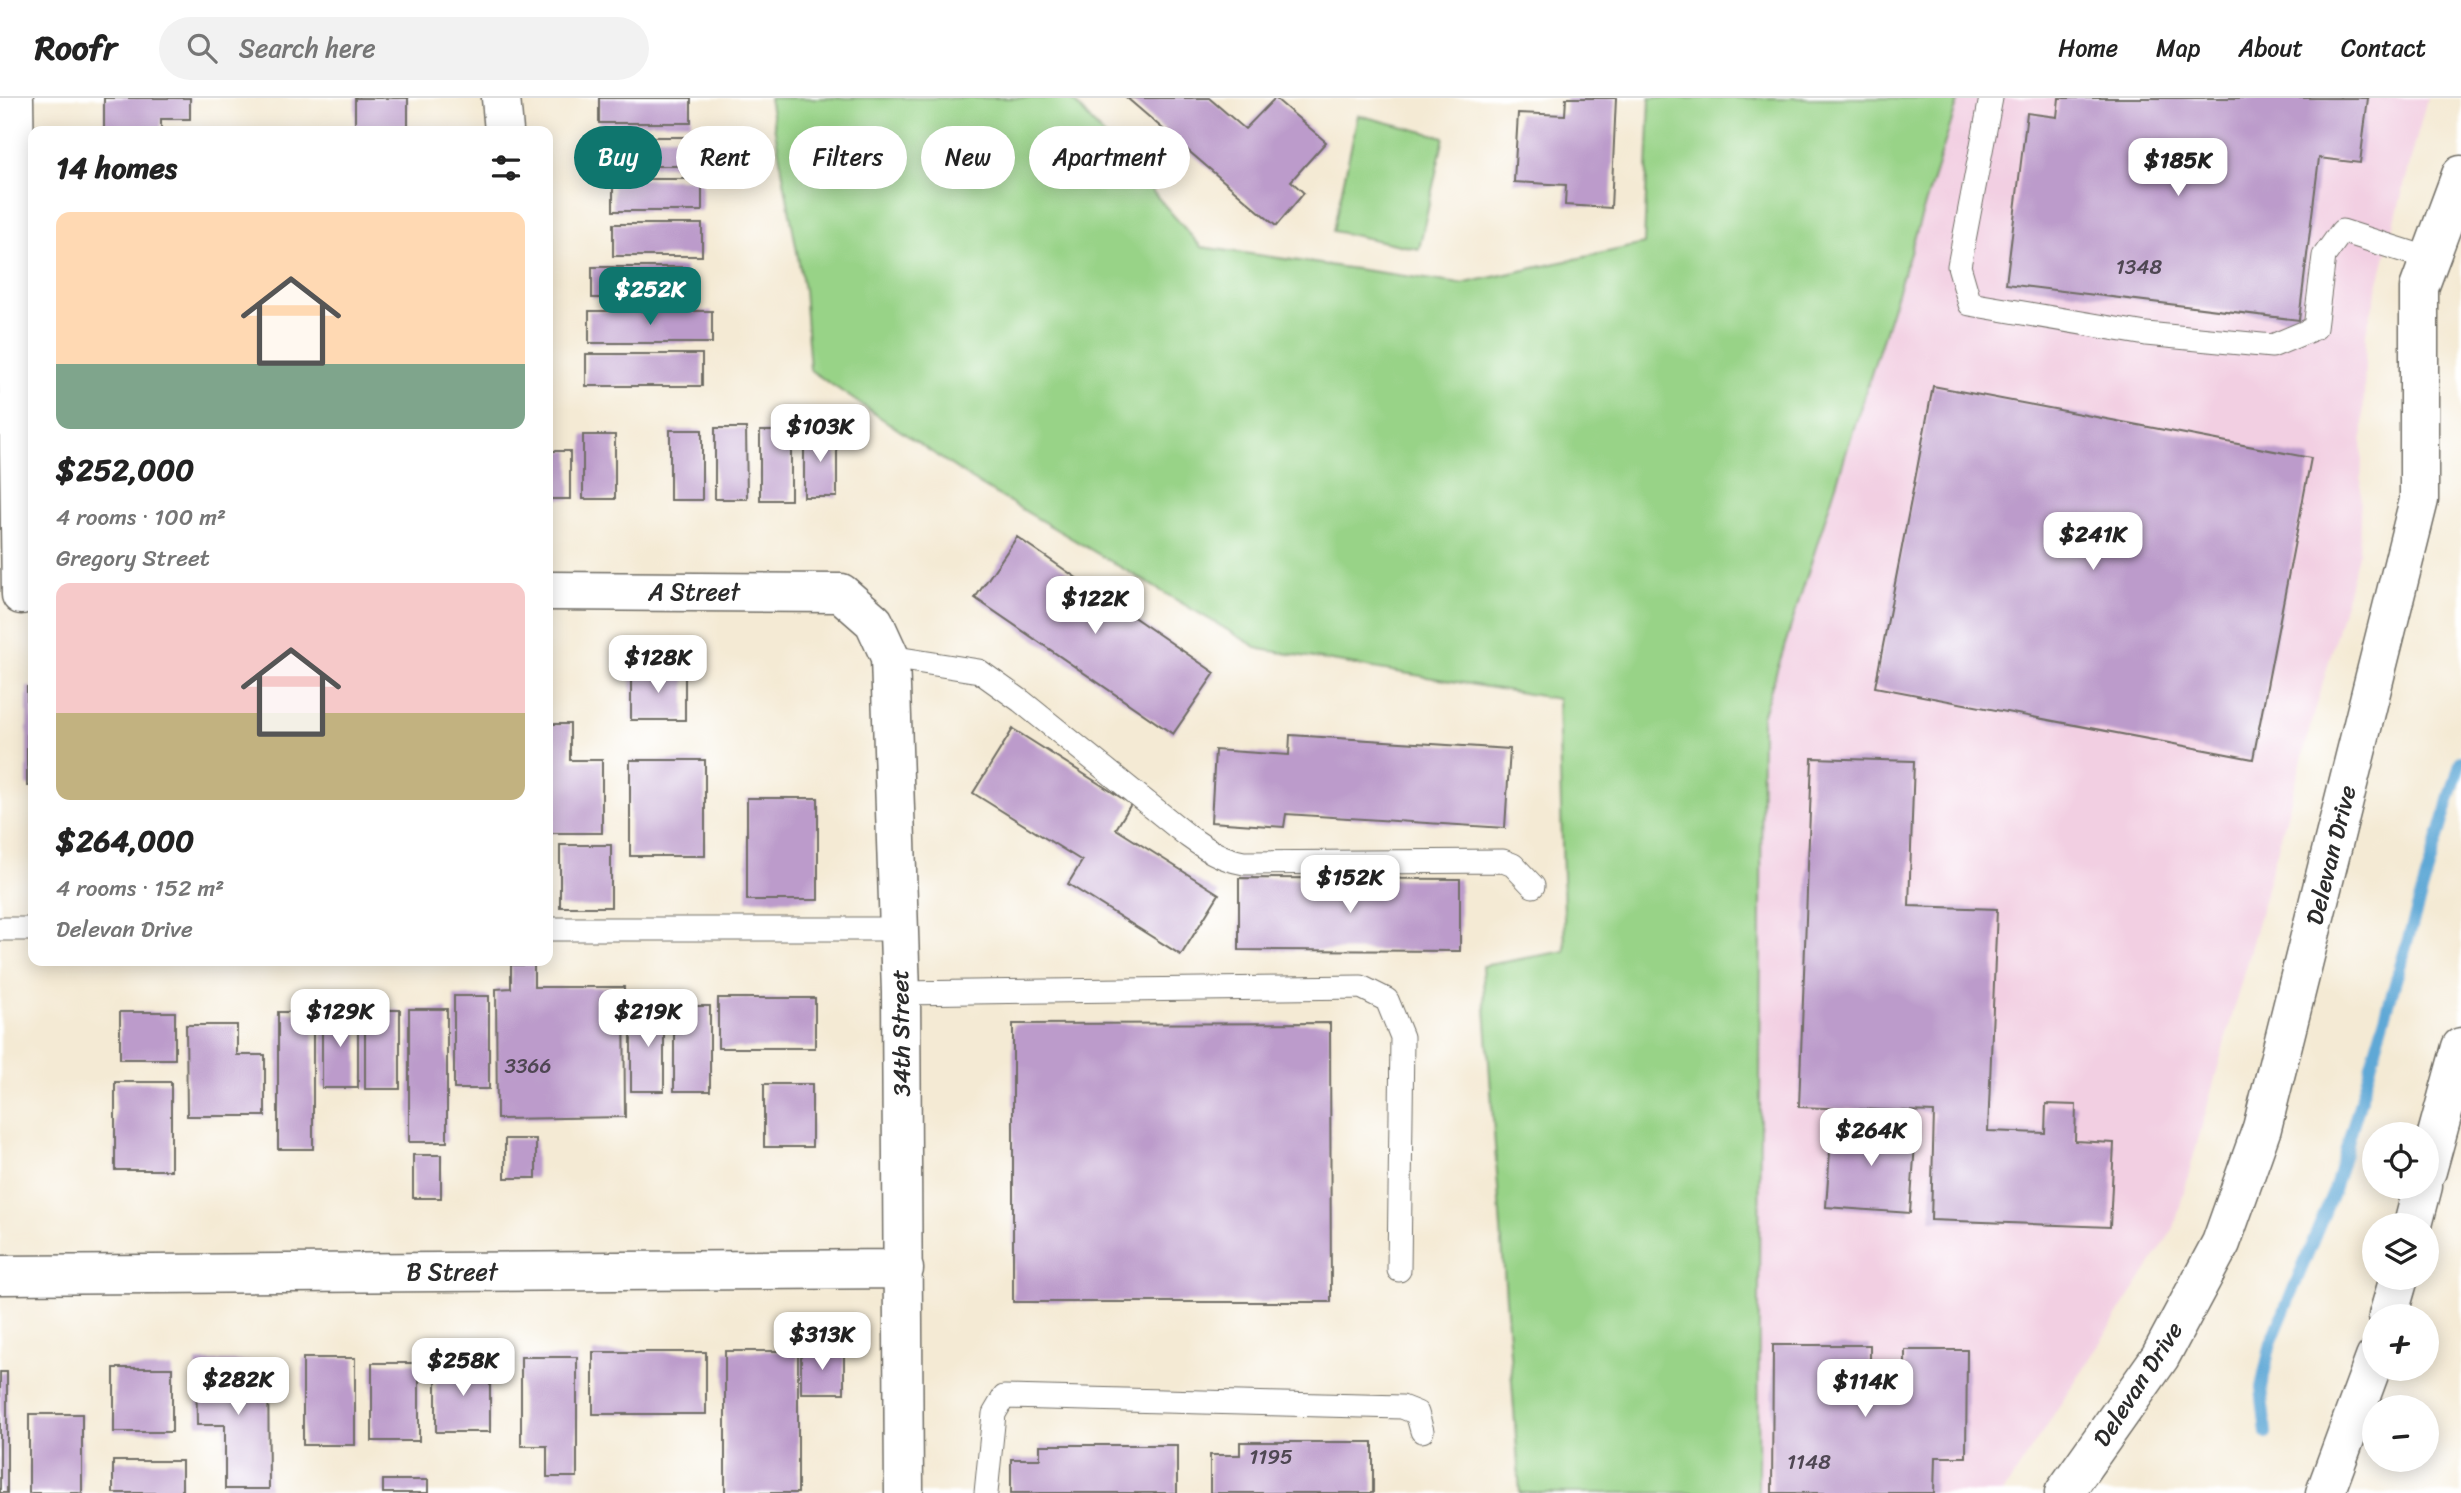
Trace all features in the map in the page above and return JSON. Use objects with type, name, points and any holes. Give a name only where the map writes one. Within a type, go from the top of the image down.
[{"type":"main road","points":[[14,98],[18,595]]},
{"type":"main road","points":[[501,98],[504,126]]},
{"type":"main road","name":"Delevan Drive","points":[[2064,1493],[2160,1357],[2221,1243],[2262,1128],[2419,500],[2419,288],[2461,175]]},
{"type":"main road","name":"A Street","points":[[553,591],[841,593]]},
{"type":"main road","name":"34th Street","points":[[841,593],[874,622],[890,657],[901,993],[904,1493]]},
{"type":"main road","points":[[2439,1127],[2461,1047]]},
{"type":"main road","name":"B Street","points":[[0,1275],[904,1269]]},
{"type":"main road","points":[[2325,1493],[2366,1381]]},
{"type":"lane","points":[[1991,98],[1959,266],[1970,304],[2146,334],[2272,346],[2315,328],[2324,256],[2342,231],[2430,260]]},
{"type":"lane","points":[[890,657],[979,671],[1021,701],[1188,836],[1221,858],[1244,863],[1503,861],[1513,864],[1533,886]]},
{"type":"lane","points":[[0,929],[28,929]]},
{"type":"lane","points":[[553,929],[899,929]]},
{"type":"lane","points":[[901,993],[1361,987],[1387,1000],[1402,1037],[1399,1270]]},
{"type":"lane","points":[[986,1493],[994,1415],[1004,1397],[1402,1407],[1417,1413],[1422,1431]]},
{"type":"shaded area","points":[[1959,98],[2427,98],[2366,332],[2359,551],[2174,1228],[2003,1493],[1758,1493],[1762,717]]},
{"type":"green space","points":[[769,98],[1071,98],[1095,126],[1029,126],[1029,189],[1150,189],[1201,247],[1461,284],[1644,244],[1650,98],[1959,98],[1762,717],[1758,1493],[1520,1493],[1482,966],[1565,951],[1558,699],[1260,649],[979,484],[810,370],[804,290]]},
{"type":"green space","points":[[1358,115],[1444,137],[1419,249],[1333,231]]},
{"type":"building","points":[[104,98],[190,98],[190,119],[161,119],[161,126],[104,126]]},
{"type":"building","points":[[355,98],[408,98],[408,126],[355,126]]},
{"type":"building","points":[[599,98],[691,98],[691,123],[599,123]]},
{"type":"building","points":[[1127,98],[1209,98],[1245,129],[1275,98],[1326,142],[1291,181],[1304,193],[1276,226],[1190,152],[1190,126],[1160,126]]},
{"type":"building","points":[[1566,98],[1616,98],[1611,208],[1565,205],[1566,185],[1514,182],[1518,113],[1565,115]]},
{"type":"building","points":[[2059,98],[2368,98],[2360,163],[2319,158],[2299,320],[2006,284],[2027,113],[2057,117]]},
{"type":"building","points":[[662,137],[676,137],[676,166],[662,166]]},
{"type":"building","points":[[662,179],[676,179],[676,189],[702,189],[702,211],[613,211],[613,189],[662,189]]},
{"type":"building","points":[[613,224],[702,224],[702,256],[613,256]]},
{"type":"building","points":[[592,267],[685,267],[685,298],[592,298]]},
{"type":"building","points":[[589,311],[712,311],[712,343],[589,343]]},
{"type":"building","points":[[586,354],[702,354],[702,386],[586,386]]},
{"type":"building","points":[[1933,386],[2311,458],[2253,759],[1875,687]]},
{"type":"building","points":[[715,428],[746,428],[747,499],[715,499]]},
{"type":"building","points":[[670,430],[702,430],[702,500],[670,500]]},
{"type":"building","points":[[760,431],[791,431],[791,500],[760,500]]},
{"type":"building","points":[[804,431],[837,431],[837,497],[804,497]]},
{"type":"building","points":[[583,435],[615,435],[615,499],[583,499]]},
{"type":"building","points":[[553,451],[570,451],[570,499],[553,499]]},
{"type":"building","points":[[1017,537],[1215,673],[1173,734],[975,598]]},
{"type":"building","points":[[631,671],[685,671],[685,720],[631,720]]},
{"type":"building","points":[[27,687],[28,687],[28,786]]},
{"type":"building","points":[[553,724],[570,724],[570,760],[602,760],[602,833],[553,833]]},
{"type":"building","points":[[1013,729],[1131,804],[1116,829],[1219,894],[1181,955],[1068,884],[1082,861],[973,793]]},
{"type":"building","points":[[1290,735],[1510,749],[1505,828],[1286,814],[1284,827],[1211,822],[1215,750],[1289,755]]},
{"type":"building","points":[[1812,758],[1914,761],[1909,906],[1997,909],[1988,1131],[2045,1133],[2046,1104],[2076,1105],[2075,1141],[2114,1143],[2110,1227],[1931,1220],[1934,1112],[1799,1107]]},
{"type":"building","points":[[630,760],[705,760],[705,856],[630,856]]},
{"type":"building","points":[[747,798],[818,798],[818,900],[747,900]]},
{"type":"building","points":[[560,845],[611,845],[611,907],[560,907]]},
{"type":"building","points":[[1239,878],[1460,879],[1460,951],[1239,950]]},
{"type":"building","points":[[511,966],[534,966],[534,987],[624,987],[625,1117],[497,1119],[496,989],[511,988]]},
{"type":"building","points":[[454,996],[489,996],[489,1089],[454,1089]]},
{"type":"building","points":[[718,998],[815,998],[815,1048],[718,1048]]},
{"type":"building","points":[[631,1006],[664,1006],[664,1091],[631,1091]]},
{"type":"building","points":[[674,1006],[710,1006],[710,1091],[674,1091]]},
{"type":"building","points":[[409,1009],[447,1009],[447,1142],[409,1142]]},
{"type":"building","points":[[322,1010],[358,1010],[358,1088],[322,1088]]},
{"type":"building","points":[[365,1010],[400,1010],[400,1089],[365,1089]]},
{"type":"building","points":[[120,1012],[175,1012],[175,1059],[120,1059]]},
{"type":"building","points":[[278,1012],[313,1012],[313,1149],[278,1149]]},
{"type":"building","points":[[1330,1023],[1331,1302],[1013,1302],[1013,1024]]},
{"type":"building","points":[[186,1025],[237,1025],[237,1055],[265,1055],[265,1116],[187,1116]]},
{"type":"building","points":[[115,1082],[171,1082],[171,1170],[115,1170]]},
{"type":"building","points":[[764,1084],[812,1084],[812,1147],[764,1147]]},
{"type":"building","points":[[1832,1123],[1916,1130],[1910,1213],[1826,1207]]},
{"type":"building","points":[[505,1139],[536,1139],[536,1178],[505,1178]]},
{"type":"building","points":[[413,1155],[441,1155],[441,1198],[413,1198]]},
{"type":"building","points":[[1773,1345],[1870,1345],[1870,1370],[1905,1370],[1905,1350],[1967,1350],[1966,1457],[1935,1457],[1934,1493],[1772,1493]]},
{"type":"building","points":[[725,1351],[798,1351],[798,1493],[725,1493]]},
{"type":"building","points":[[593,1352],[706,1352],[706,1414],[593,1414]]},
{"type":"building","points":[[801,1352],[844,1352],[844,1393],[801,1393]]},
{"type":"building","points":[[521,1357],[577,1357],[577,1477],[547,1477],[547,1446],[521,1446]]},
{"type":"building","points":[[303,1358],[355,1358],[355,1445],[303,1445]]},
{"type":"building","points":[[196,1361],[268,1361],[269,1489],[225,1489],[225,1425],[197,1425]]},
{"type":"building","points":[[372,1363],[419,1363],[419,1441],[372,1441]]},
{"type":"building","points":[[436,1363],[490,1363],[490,1432],[436,1432]]},
{"type":"building","points":[[114,1368],[172,1368],[172,1432],[114,1432]]},
{"type":"building","points":[[0,1372],[7,1372],[7,1493],[0,1493]]},
{"type":"building","points":[[29,1414],[82,1414],[82,1493],[29,1493]]},
{"type":"building","points":[[1240,1442],[1373,1442],[1373,1493],[1210,1493],[1210,1455],[1240,1455]]},
{"type":"building","points":[[1040,1445],[1177,1445],[1177,1493],[1011,1493],[1011,1459],[1040,1459]]},
{"type":"building","points":[[113,1461],[182,1461],[182,1493],[113,1493]]},
{"type":"building","points":[[383,1480],[428,1480],[428,1493],[383,1493]]},
{"type":"waterway","points":[[2266,1433],[2261,1388],[2271,1343],[2334,1190],[2461,760]]}]
